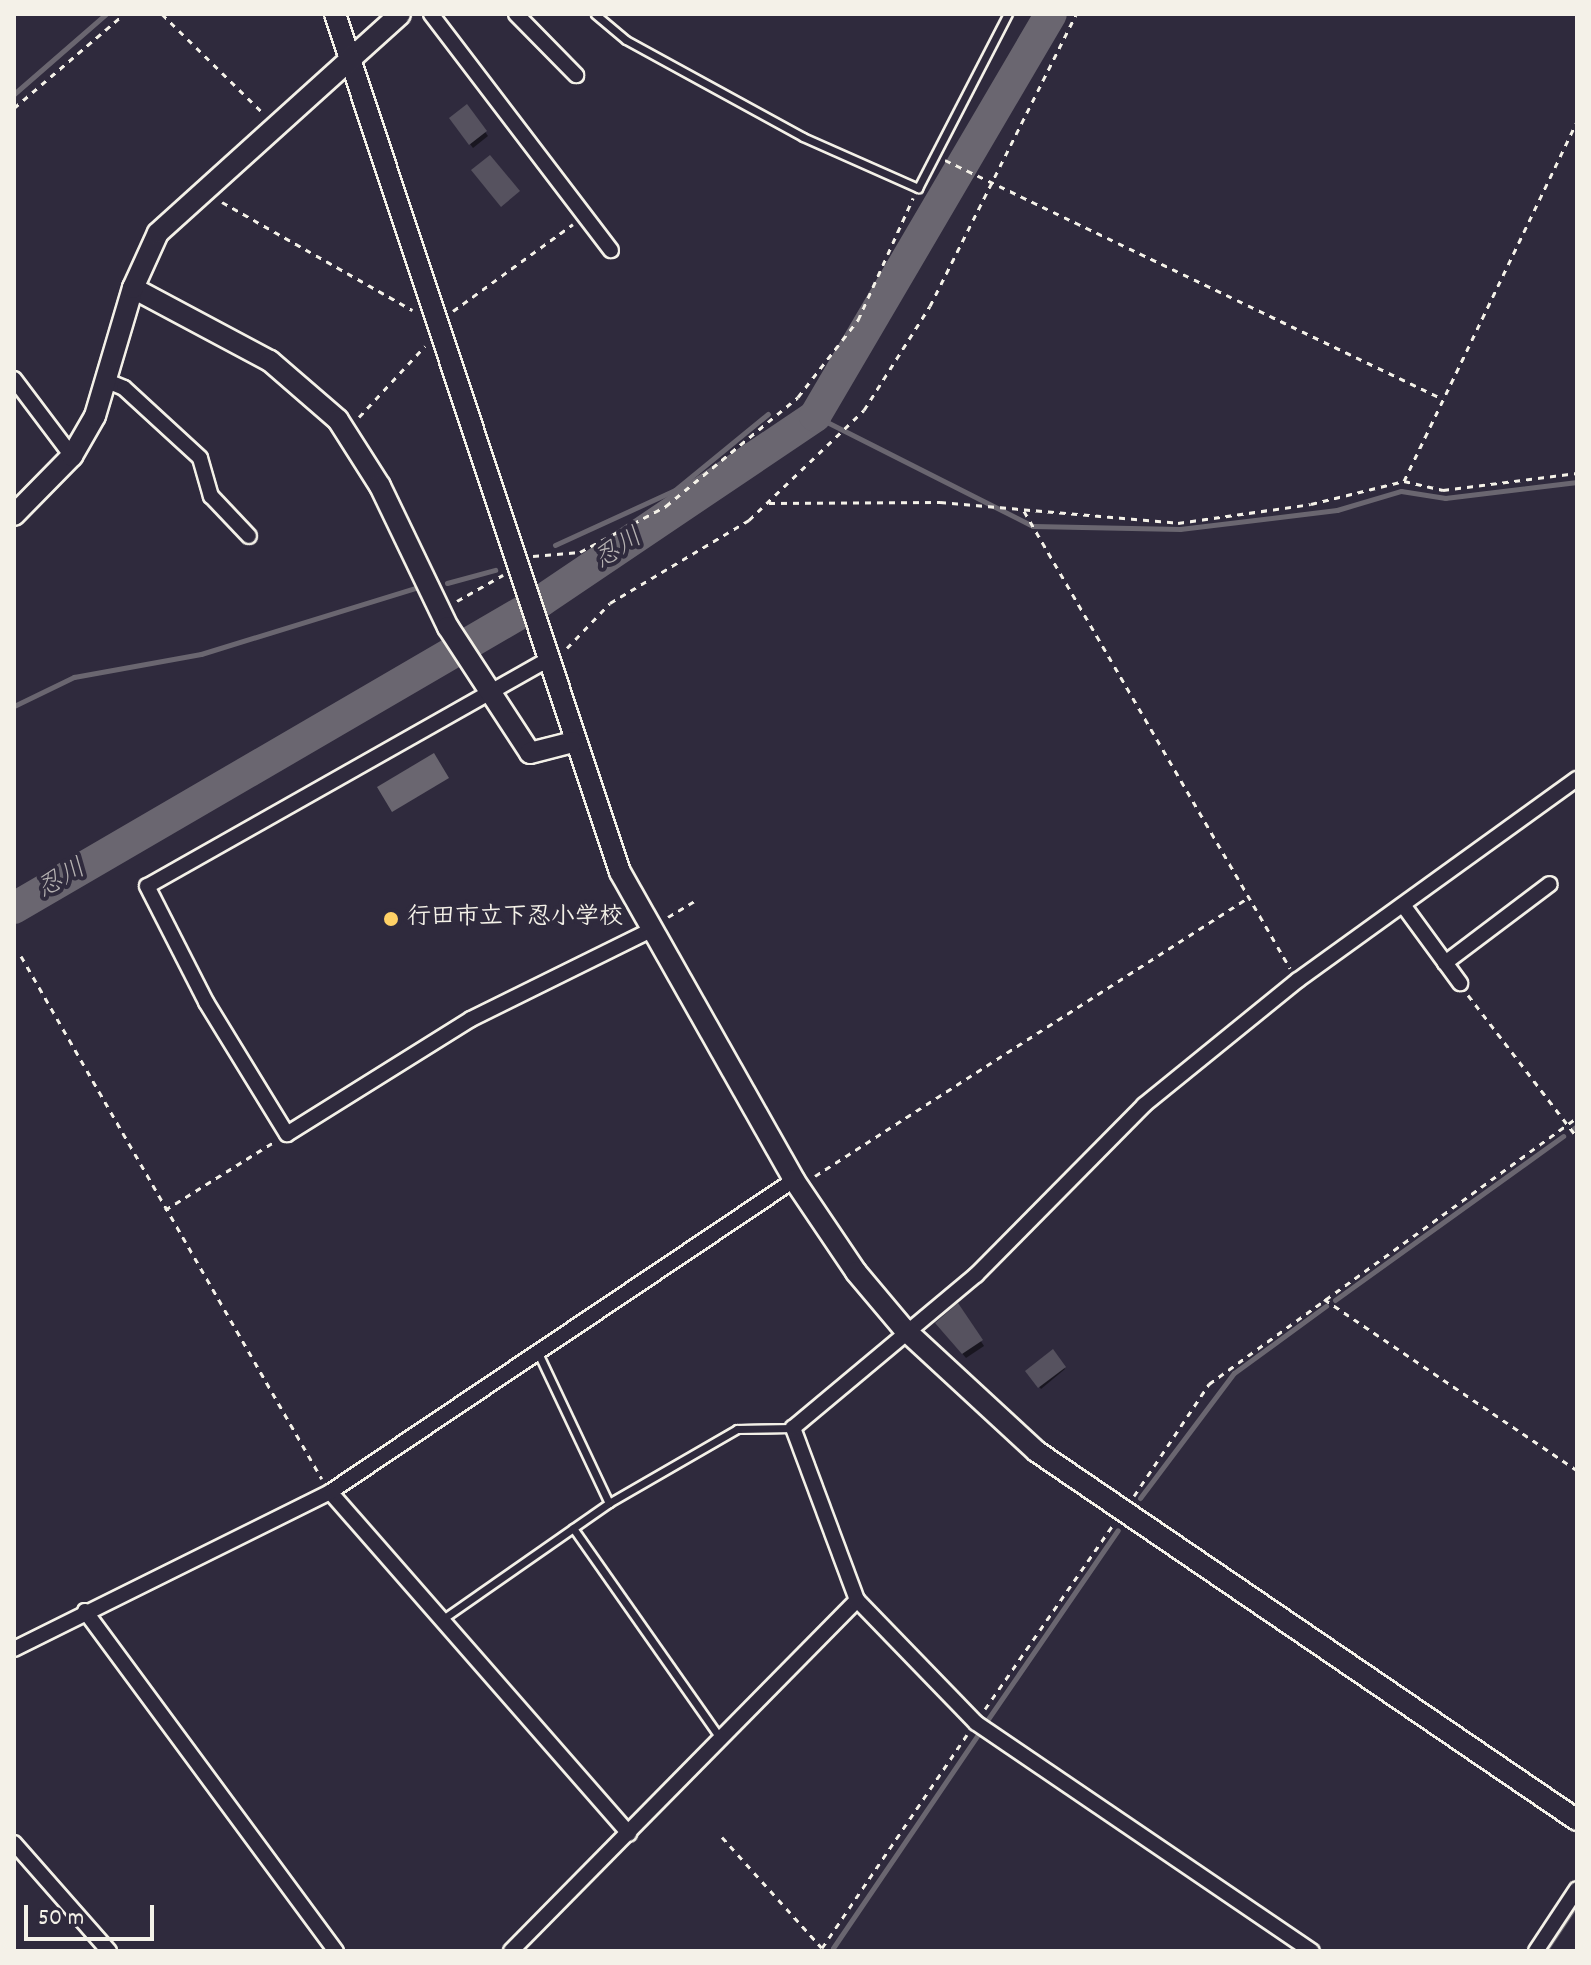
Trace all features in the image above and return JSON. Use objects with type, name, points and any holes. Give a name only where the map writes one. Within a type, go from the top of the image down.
[{"type":"street","points":[[335,14],[573,742],[656,926],[796,1184],[904,1329],[997,1421],[1577,1820]]},
{"type":"street","points":[[14,515],[72,456],[107,381],[133,288],[158,233],[206,187],[351,66],[400,14]]},
{"type":"street","points":[[431,14],[611,250]]},
{"type":"street","points":[[516,14],[576,75]]},
{"type":"street","points":[[133,288],[270,361],[346,431],[448,627],[530,753],[573,742]]},
{"type":"street","points":[[14,379],[72,456]]},
{"type":"street","points":[[107,381],[124,388],[200,458],[211,496],[249,536]]},
{"type":"street","points":[[547,660],[488,687],[147,886],[287,1134],[471,1019],[656,926]]},
{"type":"street","points":[[1312,1951],[976,1723],[857,1600],[793,1428],[904,1329],[976,1275],[1144,1105],[1298,980],[1577,779]]},
{"type":"street","points":[[1445,963],[1550,884]]},
{"type":"street","points":[[1403,905],[1460,983]]},
{"type":"street","points":[[14,1649],[85,1611],[330,1492],[796,1184]]},
{"type":"street","points":[[330,1492],[629,1834]]},
{"type":"street","points":[[511,1951],[857,1600]]},
{"type":"street","points":[[85,1611],[336,1951]]},
{"type":"street","points":[[14,1843],[109,1951]]},
{"type":"street","points":[[1536,1951],[1577,1889]]},
{"type":"lane","points":[[601,16],[626,40],[790,130],[918,188],[1008,14]]},
{"type":"lane","points":[[538,1352],[609,1503]]},
{"type":"lane","points":[[440,1621],[609,1503],[737,1429],[793,1428]]},
{"type":"lane","points":[[573,1528],[720,1738]]},
{"type":"path","points":[[14,108],[124,14]]},
{"type":"path","points":[[162,14],[277,126]]},
{"type":"path","points":[[547,660],[610,603],[715,543],[767,503],[864,410],[930,306],[1076,14]]},
{"type":"path","points":[[1404,481],[1577,121]]},
{"type":"path","points":[[936,155],[1443,399]]},
{"type":"path","points":[[206,187],[235,214],[408,311],[436,321]]},
{"type":"path","points":[[580,552],[716,471],[798,397],[858,320],[918,188]]},
{"type":"path","points":[[346,431],[436,321],[585,216]]},
{"type":"path","points":[[767,503],[940,502],[1178,523],[1311,504],[1404,481],[1443,490],[1577,473]]},
{"type":"path","points":[[1024,511],[1247,899],[1298,980]]},
{"type":"path","points":[[796,1184],[1247,899]]},
{"type":"path","points":[[656,926],[696,900]]},
{"type":"path","points":[[21,956],[330,1492]]},
{"type":"path","points":[[1460,983],[1563,1128],[1577,1137]]},
{"type":"path","points":[[722,1837],[824,1950],[1209,1384],[1577,1118]]},
{"type":"path","points":[[165,1210],[287,1134]]},
{"type":"path","points":[[1324,1299],[1577,1470]]},
{"type":"shaded area","points":[[434,753],[449,778],[392,812],[377,787]]},
{"type":"building","points":[[467,104],[487,131],[469,145],[449,118]]},
{"type":"building","points":[[490,155],[520,191],[501,207],[471,170]]},
{"type":"building","points":[[958,1303],[983,1340],[962,1354],[935,1323]]},
{"type":"building","points":[[1053,1349],[1066,1367],[1038,1388],[1025,1371]]},
{"type":"waterway","points":[[14,94],[106,14]]},
{"type":"waterway","name":"忍川","points":[[14,908],[541,601],[815,416],[1051,14]]},
{"type":"waterway","points":[[555,545],[675,490],[768,414]]},
{"type":"waterway","points":[[815,416],[1033,526],[1180,529],[1337,510],[1401,491],[1445,498],[1577,482]]},
{"type":"waterway","points":[[447,583],[495,570]]},
{"type":"waterway","points":[[14,706],[74,677],[201,654],[419,587]]},
{"type":"waterway","points":[[1573,1129],[1577,1126]]},
{"type":"waterway","points":[[1335,1300],[1563,1136]]},
{"type":"waterway","points":[[1140,1498],[1234,1373],[1326,1306]]},
{"type":"waterway","points":[[988,1719],[1118,1530]]},
{"type":"waterway","points":[[833,1948],[979,1733]]},
{"type":"waterway","points":[[1545,1951],[1577,1903]]},
{"type":"place","name":"行田市立下忍小学校","points":[[391,919]]}]
